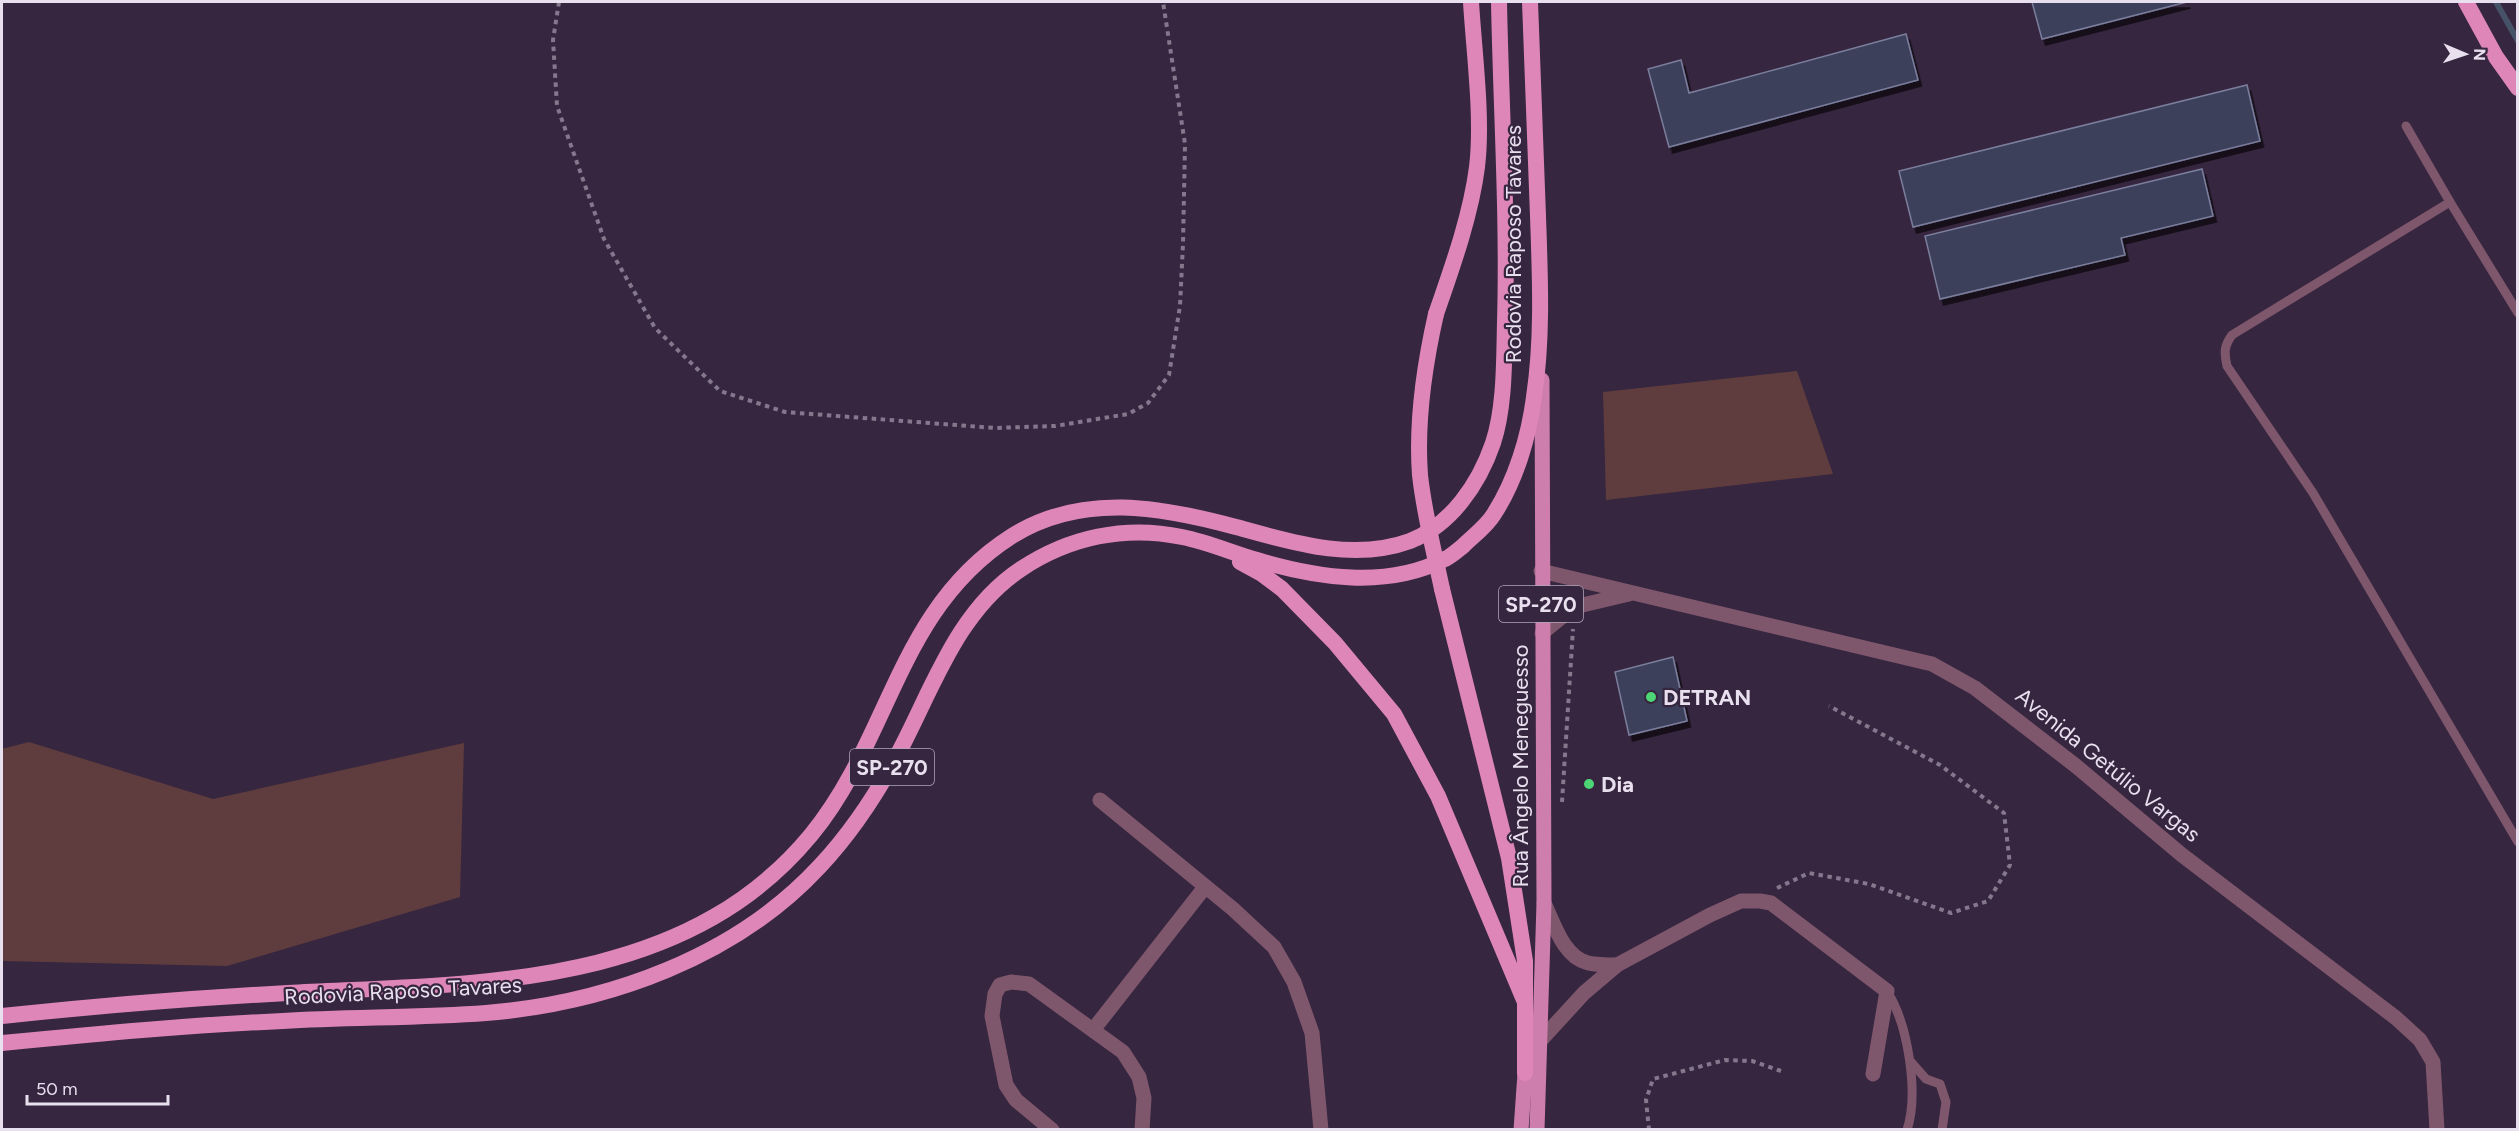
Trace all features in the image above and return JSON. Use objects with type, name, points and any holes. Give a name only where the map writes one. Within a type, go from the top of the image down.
[{"type":"highway","points":[[1471,2],[1478,128],[1477,167],[1449,277],[1436,314],[1426,359],[1420,418],[1420,475],[1442,589],[1509,858],[1524,951],[1527,1046],[1525,1073]]},
{"type":"highway","name":"Rodovia Raposo Tavares","points":[[9,1016],[281,993],[461,985],[528,978],[603,962],[663,942],[729,907],[774,874],[812,833],[843,787],[921,628],[947,592],[979,559],[1017,532],[1060,514],[1101,506],[1141,507],[1178,512],[1304,546],[1372,550],[1409,541],[1441,525],[1463,500],[1482,471],[1495,438],[1503,375],[1506,288],[1499,2]]},
{"type":"highway","name":"Rodovia Raposo Tavares","points":[[2,1043],[279,1021],[490,1012],[563,1001],[620,986],[683,964],[728,941],[768,913],[807,880],[842,842],[892,766],[963,628],[988,595],[1018,570],[1055,549],[1086,538],[1120,532],[1152,532],[1187,537],[1298,571],[1343,578],[1404,573],[1448,559],[1493,516],[1519,459],[1528,433],[1535,395],[1541,305],[1530,2]]},
{"type":"highway","points":[[2466,2],[2496,57],[2517,88]]},
{"type":"highway","points":[[1216,547],[1262,574],[1282,589],[1335,643],[1394,714],[1438,796],[1524,1000]]},
{"type":"main road","name":"Rua Ângelo Meneguesso","points":[[1537,1130],[1544,903],[1541,305]]},
{"type":"main road","points":[[1521,1130],[1525,1073]]},
{"type":"street","name":"Avenida Getúlio Vargas","points":[[1541,571],[1932,664],[1975,687],[2076,766],[2182,855],[2396,1018],[2420,1040],[2433,1062],[2438,1130]]},
{"type":"street","name":"Avenida Getúlio Vargas","points":[[1542,633],[1574,607],[1632,594]]},
{"type":"street","points":[[1100,800],[1274,948],[1294,982],[1312,1034],[1321,1130]]},
{"type":"street","points":[[1093,1030],[1205,887]]},
{"type":"street","points":[[1540,1041],[1584,993],[1617,965],[1710,915],[1741,901],[1752,901],[1771,903],[1887,991],[1874,1074]]},
{"type":"street","points":[[1544,903],[1566,947],[1574,955],[1587,963],[1617,965]]},
{"type":"street","points":[[1052,1130],[1016,1100],[1006,1085],[993,1016],[995,994],[1000,985],[1011,982],[1029,984],[1123,1052],[1139,1077],[1144,1098],[1142,1130]]},
{"type":"lane","points":[[2406,126],[2517,313]]},
{"type":"lane","points":[[2450,202],[2232,336],[2225,344],[2224,353],[2227,366],[2313,493],[2517,842]]},
{"type":"lane","points":[[1887,991],[1893,1002],[1911,1062],[1912,1115],[1908,1130]]},
{"type":"lane","points":[[1911,1062],[1926,1078],[1940,1084],[1946,1102],[1942,1130]]},
{"type":"path","points":[[559,2],[554,40],[556,106],[604,239],[655,328],[720,391],[785,412],[995,428],[1055,426],[1128,414],[1148,403],[1169,375],[1180,306],[1185,144],[1163,2]]},
{"type":"path","points":[[1562,807],[1574,607]]},
{"type":"path","points":[[1752,901],[1809,873],[1869,884],[1951,913],[1988,901],[2010,865],[2004,813],[1940,765],[1829,706]]},
{"type":"path","points":[[1649,1130],[1646,1100],[1653,1079],[1725,1060],[1752,1061],[1780,1071]]},
{"type":"shaded area","points":[[1797,371],[1833,474],[1606,500],[1603,392]]},
{"type":"shaded area","points":[[29,742],[213,799],[464,743],[460,897],[227,966],[2,961],[2,749]]},
{"type":"building","points":[[2032,2],[2187,2],[2042,39]]},
{"type":"building","points":[[1906,34],[1918,80],[1669,147],[1648,69],[1681,60],[1689,93]]},
{"type":"building","points":[[2247,85],[2260,141],[1913,227],[1899,171]]},
{"type":"building","points":[[2202,169],[2213,216],[2121,238],[2125,255],[1940,299],[1925,236]]},
{"type":"building","name":"DETRAN","points":[[1673,657],[1687,721],[1629,735],[1615,672]]},
{"type":"waterway","points":[[2496,2],[2518,41]]},
{"type":"place","name":"DETRAN","points":[[1651,697]]},
{"type":"place","name":"Dia","points":[[1589,784]]}]
